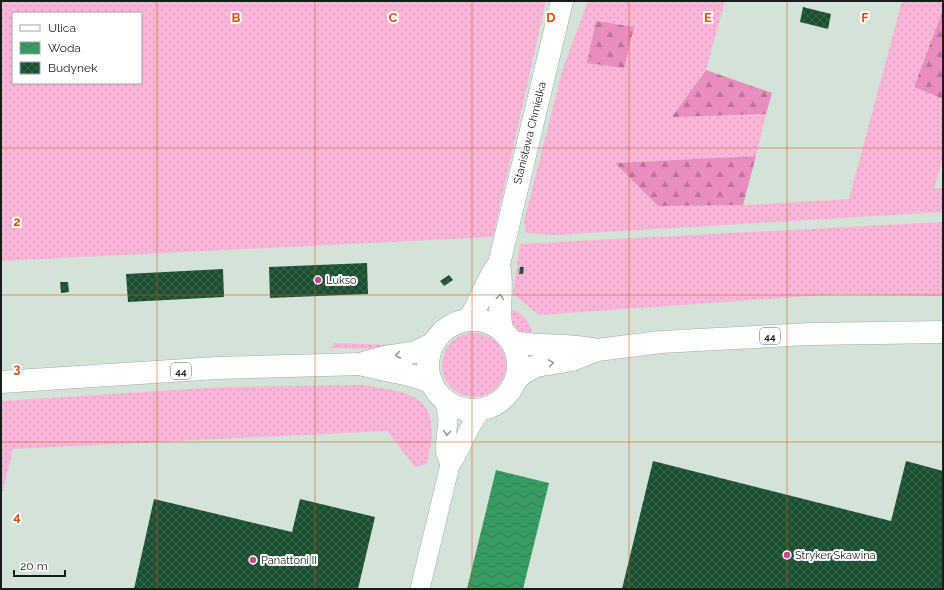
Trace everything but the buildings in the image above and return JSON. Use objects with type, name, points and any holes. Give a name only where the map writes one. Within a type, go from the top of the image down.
[{"type":"main road","name":"Stanisława Chmielka","points":[[507,336],[499,310],[502,279],[499,264],[562,1]]},
{"type":"main road","name":"Stanisława Chmielka","points":[[468,320],[478,305],[489,275],[499,264]]},
{"type":"main road","name":"44","points":[[1,382],[217,368],[360,364],[384,357],[416,352],[434,343],[449,328],[468,320],[486,322],[507,336],[540,346],[572,345],[597,350]]},
{"type":"main road","name":"44","points":[[516,379],[523,373],[536,366],[572,360],[597,350],[661,342],[878,332],[943,332]]},
{"type":"main road","name":"44","points":[[434,343],[428,363],[432,383],[445,400],[462,409],[482,410],[489,408],[503,399],[511,390],[516,379],[518,360],[507,336]]},
{"type":"main road","name":"44","points":[[360,364],[383,371],[413,375],[432,383]]},
{"type":"street","points":[[445,400],[448,420],[445,450],[450,465]]},
{"type":"street","points":[[420,589],[450,465],[458,454],[468,427],[482,410]]},
{"type":"shaded area","points":[[1,1],[546,1],[493,237],[1,261]]},
{"type":"shaded area","points":[[588,1],[725,1],[706,70],[673,116],[766,114],[756,156],[615,163],[658,206],[743,205],[849,199],[902,1],[943,1],[943,13],[914,87],[943,99],[943,159],[934,188],[943,188],[943,212],[556,235],[526,233],[524,221],[563,68]]},
{"type":"shaded area","points":[[943,222],[943,296],[840,294],[539,315],[513,294],[520,244]]},
{"type":"shaded area","points":[[507,308],[522,315],[531,328],[534,339],[519,331],[513,323]]},
{"type":"shaded area","points":[[474,333],[486,335],[497,342],[504,353],[506,365],[504,377],[497,388],[486,395],[474,397],[462,395],[451,388],[444,377],[442,365],[444,353],[451,342],[462,335]]},
{"type":"shaded area","points":[[335,343],[394,345],[386,349],[330,348]]},
{"type":"shaded area","points":[[363,385],[388,389],[410,395],[419,401],[426,409],[431,420],[432,434],[427,464],[415,467],[387,431],[13,449],[1,498],[1,401],[222,387]]},
{"type":"green space","points":[[943,13],[943,99],[914,87]]},
{"type":"green space","points":[[596,21],[634,27],[624,68],[587,63]]},
{"type":"green space","points":[[706,70],[772,93],[766,114],[672,117]]},
{"type":"green space","points":[[756,156],[743,205],[658,206],[615,163]]},
{"type":"water","points":[[496,470],[549,483],[523,589],[467,589]]},
{"type":"place","name":"Lukso","points":[[318,280]]},
{"type":"place","name":"Stryker Skawina","points":[[787,555]]},
{"type":"place","name":"Panattoni II","points":[[253,560]]}]
